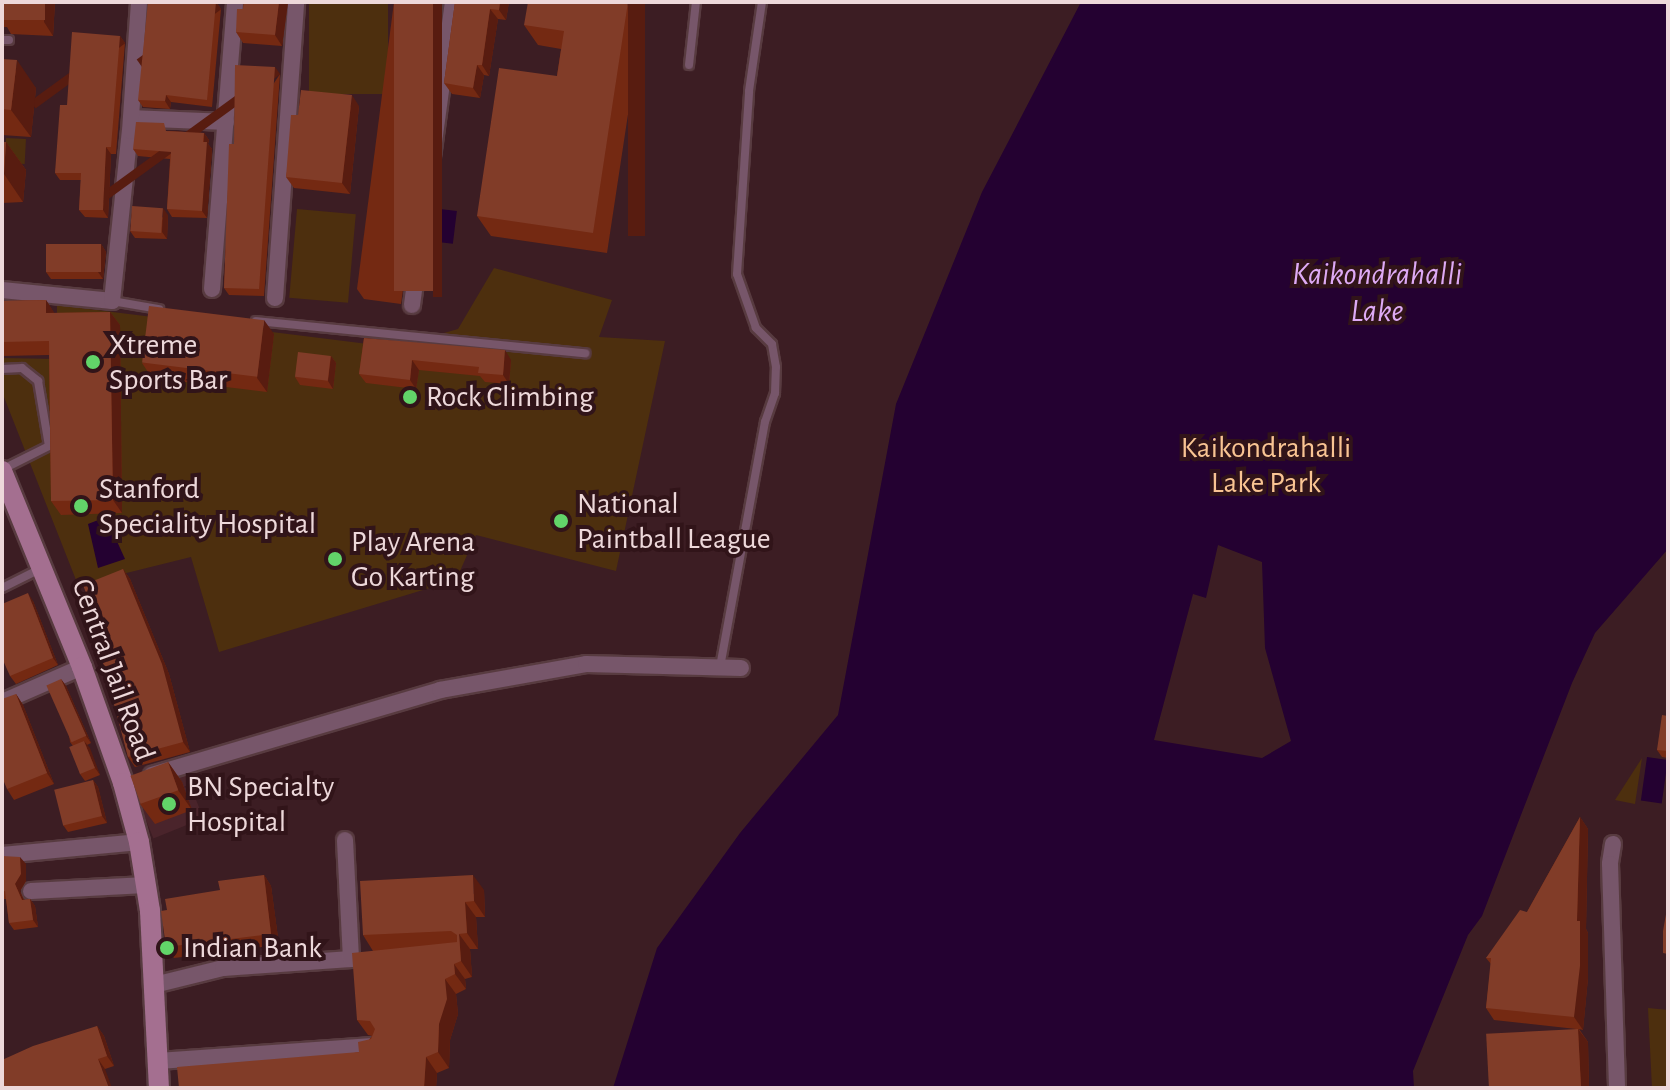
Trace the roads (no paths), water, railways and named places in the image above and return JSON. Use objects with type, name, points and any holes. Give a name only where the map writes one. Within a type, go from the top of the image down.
[{"type":"main road","name":"Central Jail Road","points":[[2,470],[82,667],[123,783],[139,842],[146,885],[159,1088]]},
{"type":"street","points":[[2,290],[112,301],[131,118],[139,2]]},
{"type":"street","points":[[212,289],[235,2]]},
{"type":"street","points":[[275,298],[296,2]]},
{"type":"street","points":[[412,305],[453,2]]},
{"type":"street","points":[[131,118],[226,122]]},
{"type":"street","points":[[123,783],[440,690],[586,664],[741,668]]},
{"type":"street","points":[[2,702],[82,667]]},
{"type":"street","points":[[154,985],[223,968],[357,958],[345,840]]},
{"type":"street","points":[[2,855],[139,842]]},
{"type":"street","points":[[1613,844],[1610,864],[1617,1088]]},
{"type":"street","points":[[31,891],[146,885]]},
{"type":"street","points":[[159,1061],[375,1046]]},
{"type":"lane","points":[[689,65],[696,2]]},
{"type":"lane","points":[[720,667],[765,422],[775,393],[776,367],[772,344],[756,328],[737,274],[749,91],[762,2]]},
{"type":"lane","points":[[112,301],[168,310]]},
{"type":"lane","points":[[240,319],[585,353]]},
{"type":"lane","points":[[2,369],[22,368],[38,381],[49,446],[2,470]]},
{"type":"lane","points":[[2,587],[42,567]]},
{"type":"water","name":"Kaikondrahalli Lake","points":[[1081,2],[1668,2],[1668,549],[1595,633],[1572,683],[1482,916],[1468,935],[1413,1071],[1414,1088],[613,1088],[657,948],[740,833],[838,715],[896,404],[982,192]],"holes":[[[1218,545],[1262,562],[1265,648],[1291,741],[1262,758],[1154,740],[1193,594],[1206,598]]]},
{"type":"water","points":[[440,209],[457,211],[453,244],[436,242]]},
{"type":"water","points":[[106,517],[125,559],[98,568],[88,524]]},
{"type":"water","points":[[1647,757],[1668,760],[1662,803],[1641,801]]},
{"type":"place","name":"Xtreme Sports Bar","points":[[93,362]]},
{"type":"place","name":"Rock Climbing","points":[[410,397]]},
{"type":"place","name":"Stanford Speciality Hospital","points":[[81,506]]},
{"type":"place","name":"National Paintball League","points":[[561,521]]},
{"type":"place","name":"Play Arena Go Karting","points":[[335,559]]},
{"type":"place","name":"BN Specialty Hospital","points":[[169,804]]},
{"type":"place","name":"Indian Bank","points":[[167,948]]},
{"type":"park label","name":"Kaikondrahalli Lake Park","points":[[1266,465]]}]
